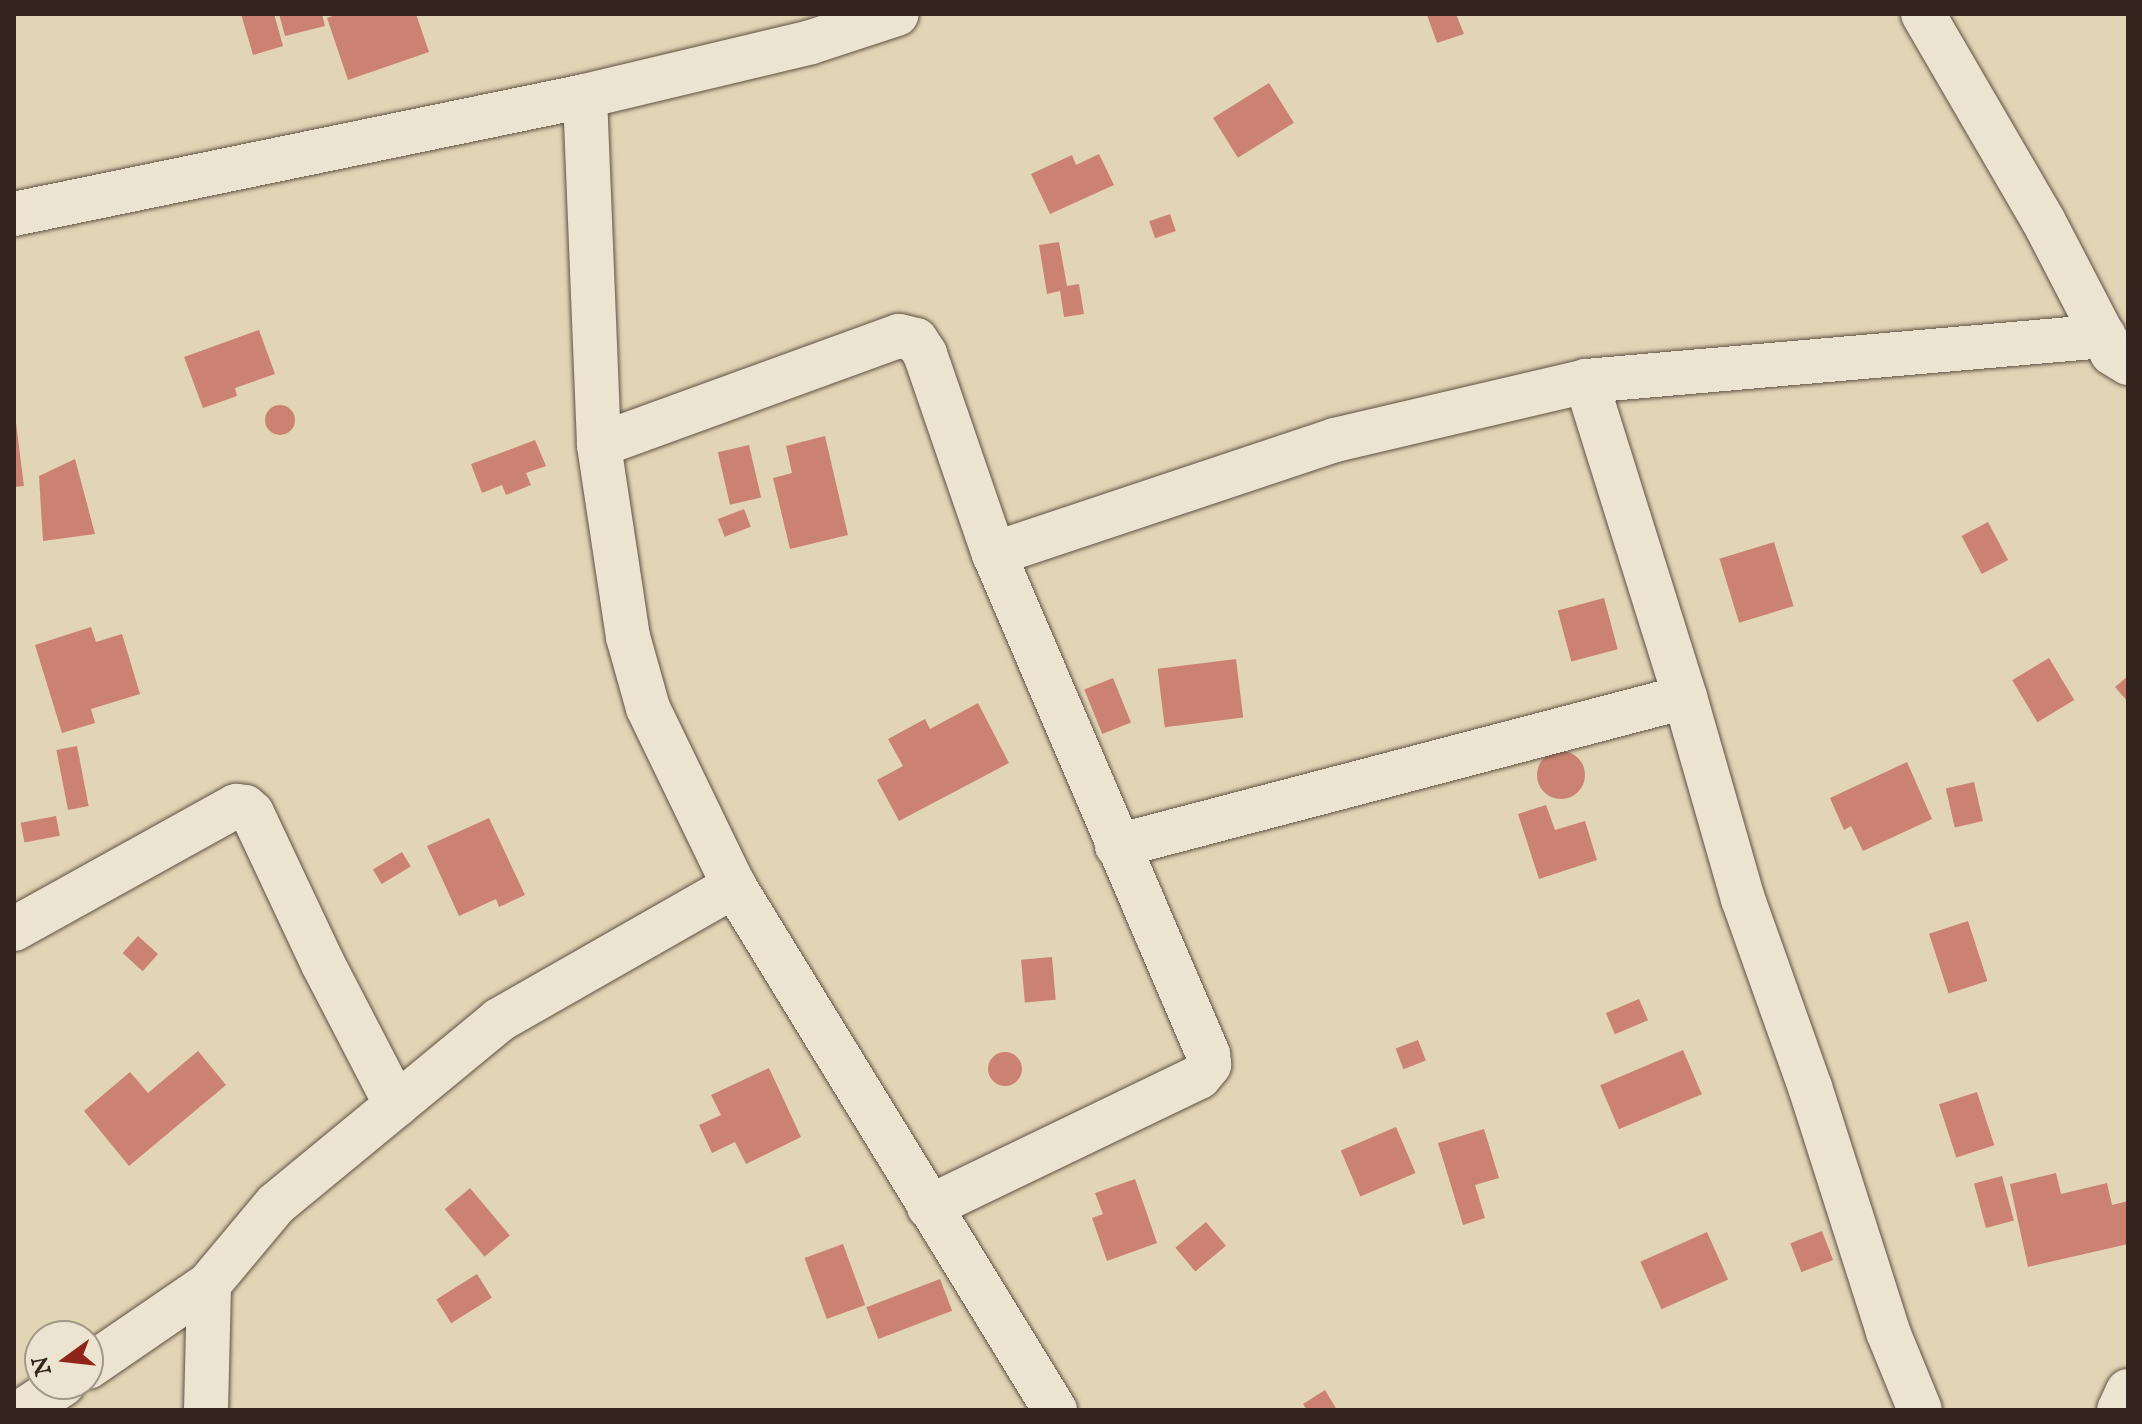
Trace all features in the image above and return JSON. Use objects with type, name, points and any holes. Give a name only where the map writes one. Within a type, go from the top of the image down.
[{"type":"street","points":[[14,214],[585,96],[811,42],[897,14]]},
{"type":"street","points":[[994,554],[1335,440],[1586,381],[2116,350],[1923,14]]},
{"type":"street","points":[[585,96],[599,445],[628,637],[648,708],[734,886],[1055,1410]]},
{"type":"street","points":[[599,445],[899,336],[916,340],[925,354],[994,554],[1208,1054],[1209,1065],[1199,1077],[929,1207]]},
{"type":"street","points":[[1586,381],[1685,697],[1743,899],[1810,1087],[1888,1332],[1920,1410]]},
{"type":"street","points":[[1117,846],[1685,697]]},
{"type":"street","points":[[14,929],[236,806],[245,807],[252,813],[323,964],[396,1105]]},
{"type":"street","points":[[104,1356],[209,1284],[276,1204],[499,1020],[734,886]]},
{"type":"street","points":[[206,1410],[209,1284]]},
{"type":"street","points":[[2119,1410],[2128,1391]]},
{"type":"building","points":[[241,14],[274,14],[283,46],[253,55]]},
{"type":"building","points":[[279,14],[322,14],[325,26],[285,36]]},
{"type":"building","points":[[338,14],[416,14],[429,52],[348,80],[327,18]]},
{"type":"building","points":[[1456,14],[1464,34],[1437,43],[1427,15]]},
{"type":"building","points":[[1269,83],[1294,123],[1238,158],[1213,118]]},
{"type":"building","points":[[1099,154],[1114,185],[1050,214],[1031,174],[1072,155],[1076,165]]},
{"type":"building","points":[[1170,214],[1176,231],[1155,238],[1149,221]]},
{"type":"building","points":[[1059,242],[1067,286],[1079,284],[1084,314],[1064,317],[1060,291],[1047,294],[1039,245]]},
{"type":"building","points":[[259,330],[275,374],[235,388],[237,396],[203,408],[184,357]]},
{"type":"building","points":[[280,405],[291,409],[295,420],[291,431],[280,435],[269,431],[265,420],[269,409]]},
{"type":"building","points":[[14,407],[24,486],[14,487]]},
{"type":"building","points":[[825,436],[848,535],[790,549],[773,478],[792,473],[786,446]]},
{"type":"building","points":[[535,440],[546,466],[526,473],[531,485],[506,495],[502,485],[482,493],[471,464]]},
{"type":"building","points":[[749,445],[761,498],[730,505],[718,452]]},
{"type":"building","points":[[75,459],[95,534],[43,541],[39,476]]},
{"type":"building","points":[[744,509],[751,527],[725,537],[718,519]]},
{"type":"building","points":[[1988,522],[2008,560],[1982,574],[1962,536]]},
{"type":"building","points":[[1774,542],[1794,606],[1739,623],[1719,559]]},
{"type":"building","points":[[1604,598],[1618,649],[1571,662],[1558,610]]},
{"type":"building","points":[[91,627],[96,642],[122,634],[140,694],[91,709],[95,723],[62,733],[35,645]]},
{"type":"building","points":[[2049,658],[2074,700],[2037,722],[2012,680]]},
{"type":"building","points":[[1236,659],[1243,718],[1165,727],[1158,669]]},
{"type":"building","points":[[2128,676],[2128,702],[2115,687]]},
{"type":"building","points":[[1113,678],[1131,723],[1102,734],[1084,690]]},
{"type":"building","points":[[978,703],[1009,763],[899,821],[877,780],[903,766],[888,739],[925,719],[930,729]]},
{"type":"building","points":[[77,746],[89,806],[68,810],[56,750]]},
{"type":"building","points":[[1561,751],[1578,758],[1585,775],[1578,792],[1561,799],[1544,792],[1537,775],[1544,758]]},
{"type":"building","points":[[1907,762],[1932,819],[1863,851],[1851,826],[1844,830],[1830,798]]},
{"type":"building","points":[[1974,782],[1983,821],[1955,827],[1946,789]]},
{"type":"building","points":[[1546,805],[1555,830],[1585,821],[1597,860],[1539,879],[1518,814]]},
{"type":"building","points":[[56,816],[60,836],[24,843],[21,823]]},
{"type":"building","points":[[489,818],[525,895],[499,907],[496,899],[459,916],[427,846]]},
{"type":"building","points":[[402,852],[411,867],[382,884],[373,870]]},
{"type":"building","points":[[1968,921],[1987,981],[1948,994],[1929,934]]},
{"type":"building","points":[[138,936],[158,954],[143,971],[123,953]]},
{"type":"building","points":[[1052,957],[1056,1000],[1025,1003],[1021,960]]},
{"type":"building","points":[[1639,999],[1648,1020],[1615,1034],[1606,1013]]},
{"type":"building","points":[[1418,1040],[1426,1061],[1403,1069],[1396,1049]]},
{"type":"building","points":[[1683,1050],[1702,1094],[1619,1129],[1600,1085]]},
{"type":"building","points":[[198,1051],[226,1085],[129,1166],[84,1111],[130,1072],[148,1093]]},
{"type":"building","points":[[1005,1052],[1017,1057],[1022,1069],[1017,1081],[1005,1086],[993,1081],[988,1069],[993,1057]]},
{"type":"building","points":[[769,1068],[801,1137],[746,1164],[735,1142],[712,1153],[699,1125],[721,1115],[711,1095]]},
{"type":"building","points":[[1977,1092],[1994,1145],[1956,1158],[1939,1104]]},
{"type":"building","points":[[1396,1127],[1416,1173],[1360,1196],[1341,1150]]},
{"type":"building","points":[[1484,1129],[1499,1178],[1475,1185],[1485,1218],[1463,1225],[1438,1143]]},
{"type":"building","points":[[2056,1173],[2061,1194],[2107,1183],[2112,1205],[2128,1201],[2128,1244],[2028,1267],[2010,1184]]},
{"type":"building","points":[[2002,1176],[2014,1220],[1986,1228],[1974,1184]]},
{"type":"building","points":[[1135,1179],[1157,1243],[1107,1261],[1092,1218],[1103,1214],[1095,1193]]},
{"type":"building","points":[[470,1188],[510,1235],[485,1257],[445,1209]]},
{"type":"building","points":[[1206,1222],[1226,1246],[1195,1271],[1175,1248]]},
{"type":"building","points":[[1822,1231],[1833,1260],[1801,1272],[1790,1243]]},
{"type":"building","points":[[1707,1232],[1728,1280],[1661,1309],[1640,1262]]},
{"type":"building","points":[[843,1244],[865,1305],[827,1319],[804,1258]]},
{"type":"building","points":[[477,1274],[492,1298],[451,1323],[436,1299]]},
{"type":"building","points":[[940,1279],[952,1311],[878,1339],[866,1307]]},
{"type":"building","points":[[1325,1390],[1337,1410],[1307,1410],[1303,1404]]}]
